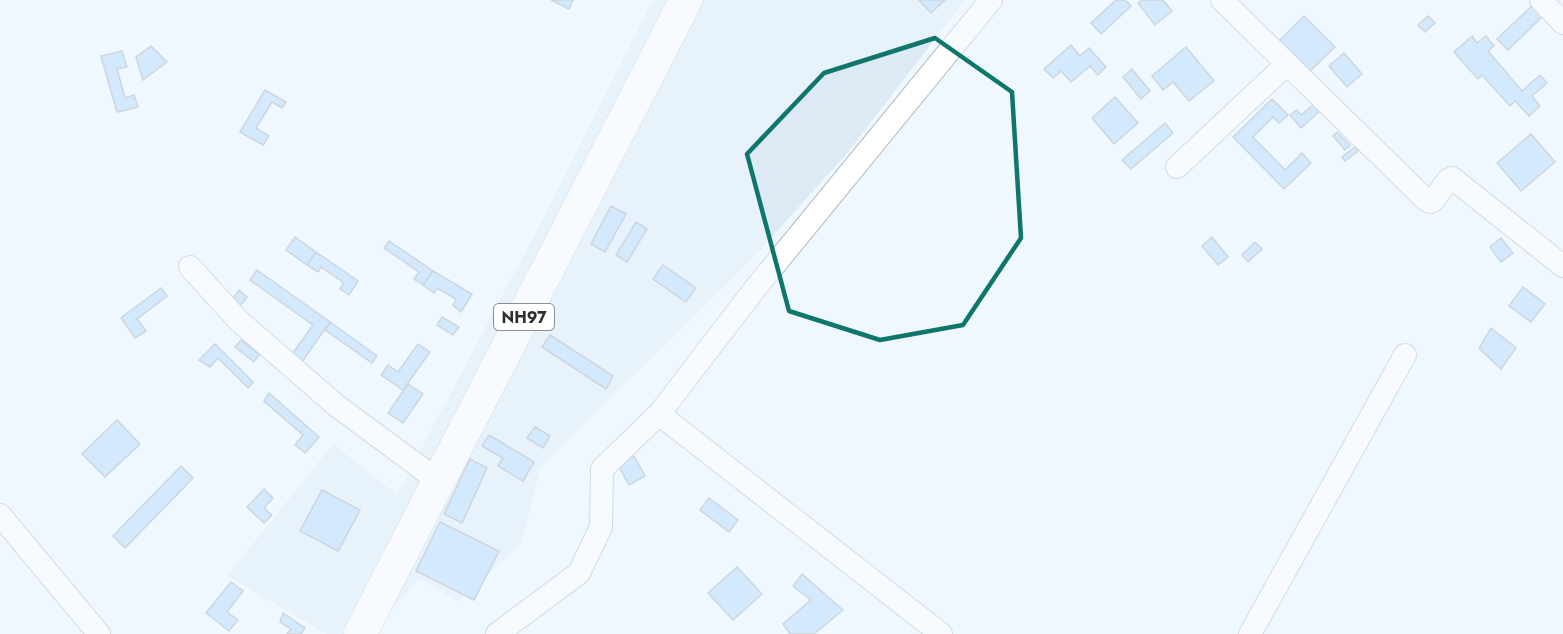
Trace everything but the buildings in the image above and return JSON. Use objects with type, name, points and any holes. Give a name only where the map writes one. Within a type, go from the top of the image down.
[{"type":"highway","name":"NH97","points":[[360,634],[686,0]]},
{"type":"street","points":[[497,634],[579,573],[602,527],[602,470],[659,414],[754,290],[991,0]]},
{"type":"street","points":[[1222,0],[1426,200],[1433,201],[1448,180],[1452,178],[1563,266]]},
{"type":"street","points":[[1541,0],[1563,23]]},
{"type":"street","points":[[1177,167],[1287,64]]},
{"type":"street","points":[[190,267],[239,321],[337,406],[440,482]]},
{"type":"street","points":[[1250,634],[1405,355]]},
{"type":"street","points":[[659,414],[941,634]]},
{"type":"street","points":[[0,515],[99,634]]},
{"type":"highlighted area","points":[[935,38],[1012,92],[1021,238],[963,325],[880,340],[789,311],[747,154],[824,73]]},
{"type":"shaded area","points":[[653,0],[965,0],[848,152],[753,258],[541,467],[522,542],[459,602],[419,579],[369,634],[327,634],[227,576],[333,444],[397,495],[545,215]]}]
